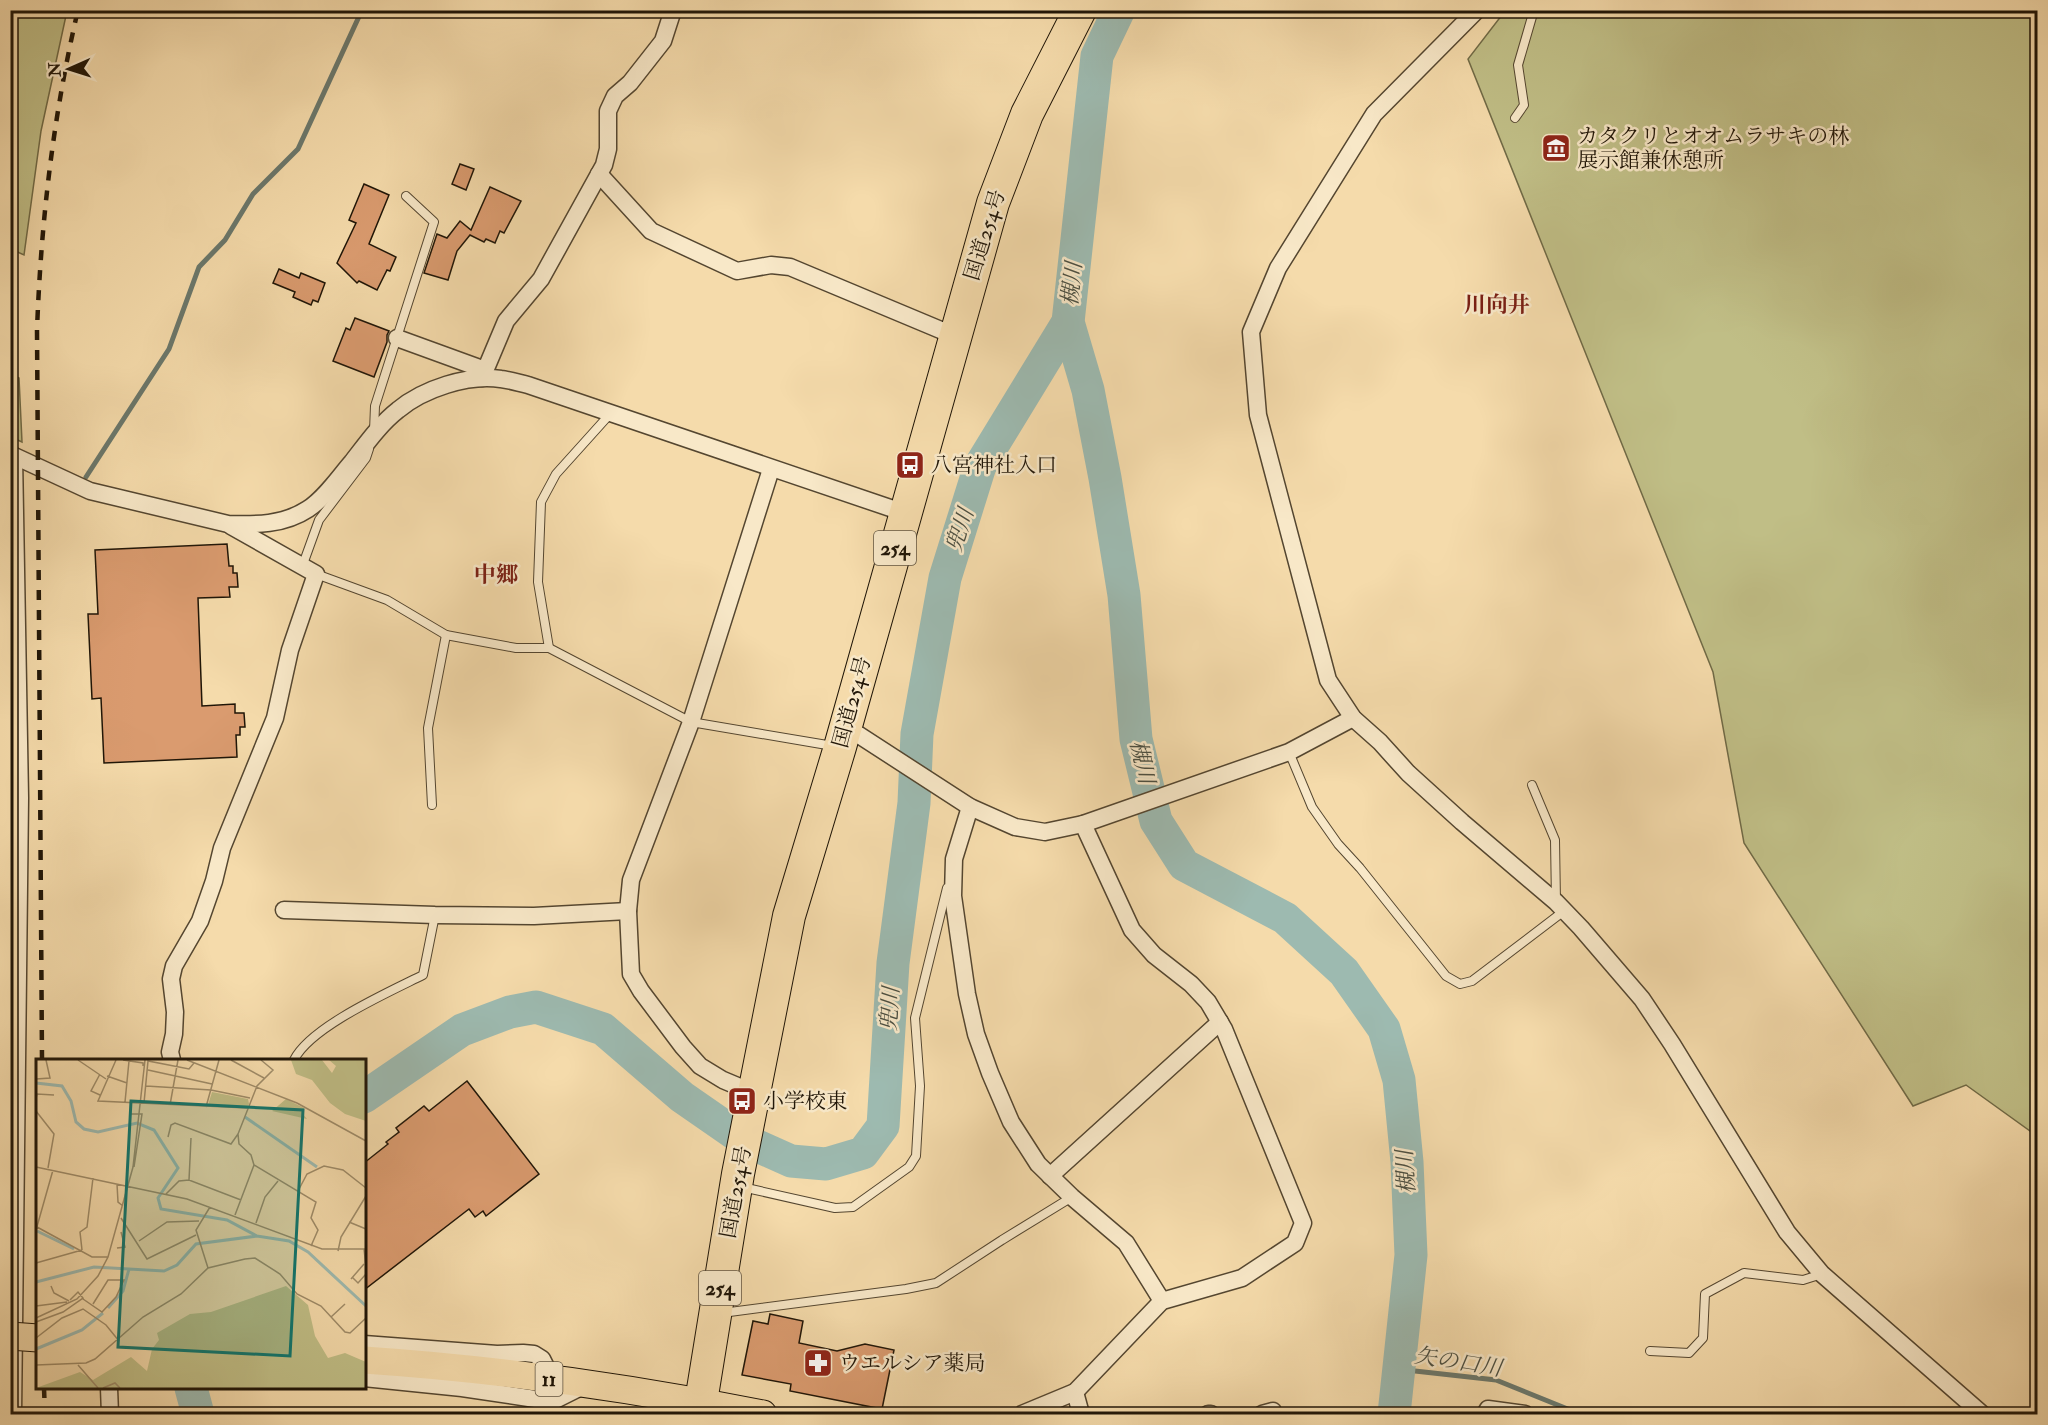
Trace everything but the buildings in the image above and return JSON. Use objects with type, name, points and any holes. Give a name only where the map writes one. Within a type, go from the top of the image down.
[{"type":"highway","name":"国道254号","points":[[700,1408],[737,1180],[789,916],[993,203],[1028,114],[1080,10]]},
{"type":"main road","points":[[12,1337],[36,1338]]},
{"type":"main road","name":"11","points":[[366,1360],[552,1379],[700,1408],[763,1414]]},
{"type":"street","points":[[484,374],[506,321],[541,279],[604,165],[608,149],[608,111],[615,96],[630,82],[663,41],[673,10]]},
{"type":"street","points":[[1477,10],[1374,114],[1278,268],[1251,332],[1258,415],[1329,680],[1353,718],[1380,742],[1408,773],[1560,906],[1642,999],[1678,1053],[1786,1233],[1822,1274],[1982,1414]]},
{"type":"street","points":[[599,174],[651,231],[737,271],[771,265],[790,267],[955,336]]},
{"type":"street","points":[[396,338],[484,374],[528,386],[905,513]]},
{"type":"street","points":[[13,1414],[15,797],[12,455],[90,491],[228,524],[250,525],[277,522],[308,509],[330,489],[374,435],[398,410],[430,391],[484,374]]},
{"type":"street","points":[[753,1096],[700,1066],[641,992],[631,974],[628,911],[631,880],[691,722],[771,469]]},
{"type":"street","points":[[172,1059],[170,1052],[175,1012],[171,979],[174,966],[200,921],[214,881],[222,848],[275,718],[309,571],[228,524]]},
{"type":"street","points":[[842,736],[897,759],[964,803],[1015,827],[1045,832],[1086,823],[1289,752],[1353,718]]},
{"type":"street","points":[[964,803],[954,859],[953,896],[967,994],[976,1034],[990,1073],[1011,1122],[1038,1164],[1072,1197],[1126,1243],[1162,1301]]},
{"type":"street","points":[[1022,1414],[1075,1392],[1162,1301],[1242,1278],[1295,1244],[1304,1223],[1220,1022],[1208,1002],[1191,984],[1154,955],[1132,930],[1086,823]]},
{"type":"street","points":[[284,910],[534,916],[628,911]]},
{"type":"street","points":[[1050,1176],[1220,1022]]},
{"type":"street","points":[[366,1344],[497,1354],[534,1354],[542,1359],[552,1379]]},
{"type":"street","points":[[366,1378],[462,1388],[542,1400],[555,1400],[586,1384]]},
{"type":"street","points":[[109,1389],[110,1414]]},
{"type":"street","points":[[1075,1392],[1081,1414]]},
{"type":"street","points":[[1485,1414],[1488,1409],[1525,1414]]},
{"type":"lane","points":[[1515,118],[1524,105],[1518,65],[1534,10]]},
{"type":"lane","points":[[406,196],[434,222],[375,406],[374,435],[366,458],[320,520],[309,571],[387,600],[446,634],[516,648],[549,648],[691,722],[842,736]]},
{"type":"lane","points":[[549,648],[538,582],[541,501],[556,474],[610,414]]},
{"type":"lane","points":[[432,805],[428,728],[446,634]]},
{"type":"lane","points":[[1289,752],[1312,807],[1338,844],[1360,868],[1446,976],[1460,984],[1472,981],[1560,906],[1555,840],[1532,785]]},
{"type":"lane","points":[[737,1180],[835,1208],[853,1207],[909,1167],[916,1156],[920,1086],[915,1018],[954,859]]},
{"type":"lane","points":[[295,1059],[309,1040],[359,1007],[423,975],[435,915]]},
{"type":"lane","points":[[716,1314],[906,1290],[936,1283],[1072,1197]]},
{"type":"lane","points":[[1650,1352],[1689,1353],[1703,1338],[1705,1294],[1744,1273],[1803,1280],[1822,1274]]},
{"type":"shaded area","points":[[10,11],[67,11],[41,131],[24,255],[11,249]]},
{"type":"shaded area","points":[[1505,11],[2037,11],[2037,1136],[1966,1085],[1913,1106],[1744,843],[1713,672],[1468,59]]},
{"type":"shaded area","points":[[10,374],[19,378],[22,442],[11,437]]},
{"type":"waterway","points":[[86,477],[169,349],[199,267],[225,240],[253,194],[298,149],[362,10]]},
{"type":"waterway","name":"槻川","points":[[1119,10],[1097,56],[1068,322],[1088,390],[1105,478],[1124,595],[1136,739],[1156,821],[1184,865],[1285,918],[1344,972],[1384,1029],[1399,1080],[1407,1162],[1411,1255],[1394,1414]]},
{"type":"waterway","name":"兜川","points":[[366,1096],[462,1030],[510,1012],[536,1007],[603,1029],[682,1097],[744,1140],[791,1161],[826,1164],[863,1153],[883,1126],[893,963],[914,803],[917,734],[945,578],[980,466],[1068,322]]},
{"type":"waterway","name":"矢の口川","points":[[1397,1369],[1496,1380],[1580,1414]]},
{"type":"waterway","name":"兜川","points":[[191,1389],[198,1414]]},
{"type":"railway","points":[[42,1059],[37,330],[45,209],[55,129],[78,10]]},
{"type":"railway","points":[[44,1389],[45,1414]]},
{"type":"place","name":"カタクリとオオムラサキの林 展示館兼休憩所","points":[[1556,148]]},
{"type":"place","name":"八宮神社入口","points":[[910,465]]},
{"type":"place","name":"小学校東","points":[[742,1101]]},
{"type":"place","name":"ウエルシア薬局","points":[[818,1363]]},
{"type":"district","name":"川向井","points":[[1497,305]]},
{"type":"district","name":"中郷","points":[[496,575]]}]
